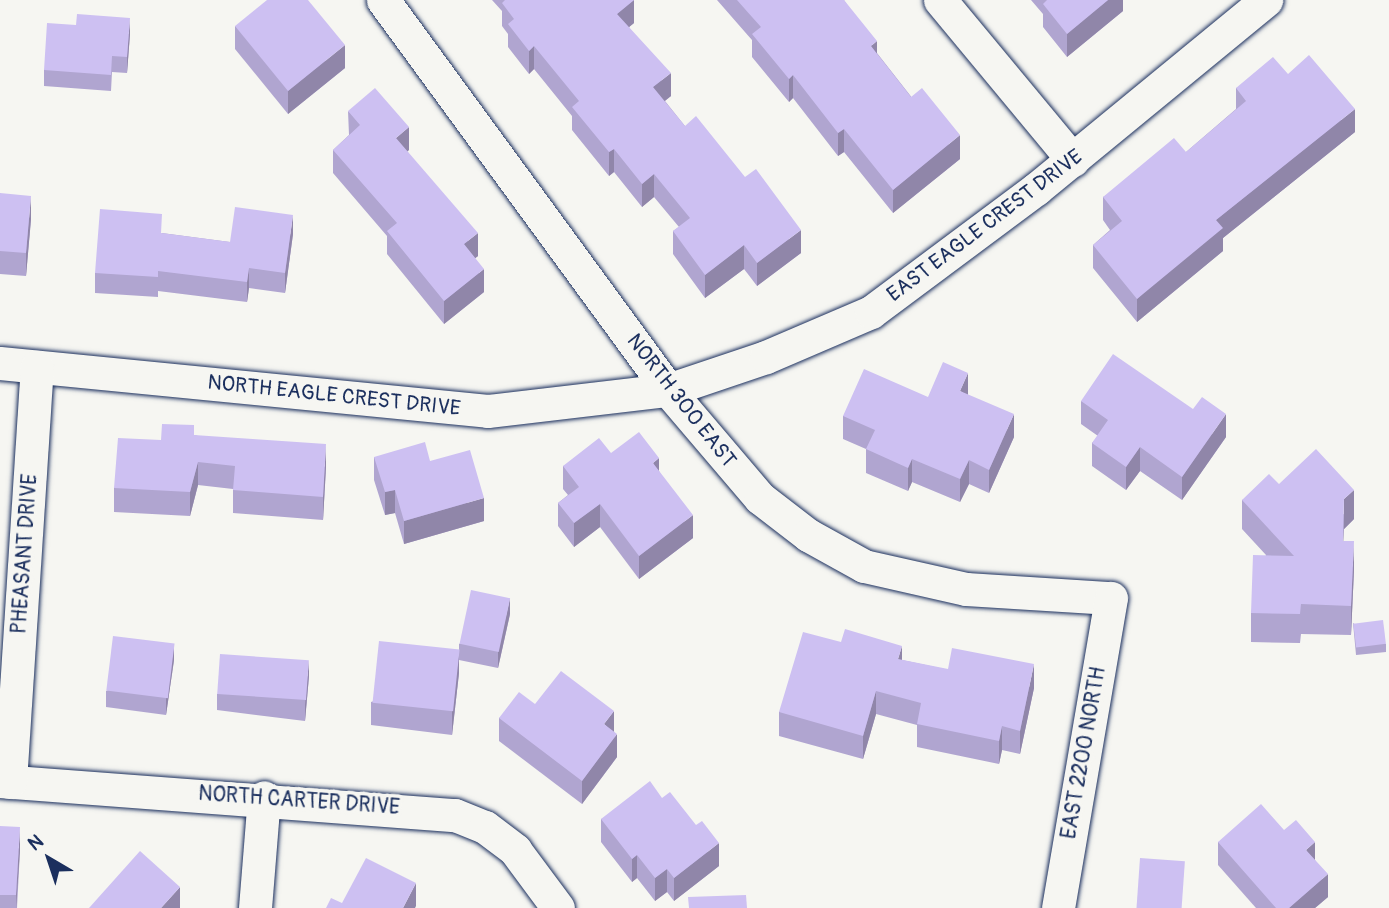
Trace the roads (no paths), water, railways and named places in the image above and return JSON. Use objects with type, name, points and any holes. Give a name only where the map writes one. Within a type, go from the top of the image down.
[{"type":"street","name":"NORTH 300 EAST","points":[[383,0],[668,390],[760,498],[808,535],[864,566],[966,589],[1111,598]]},
{"type":"street","points":[[940,0],[1073,160]]},
{"type":"street","name":"EAST EAGLE CREST DRIVE","points":[[668,390],[766,357],[872,312],[1073,160],[1266,0]]},
{"type":"street","name":"NORTH EAGLE CREST DRIVE","points":[[0,363],[488,411],[668,390]]},
{"type":"street","name":"PHEASANT DRIVE","points":[[5,782],[37,367]]},
{"type":"street","name":"EAST 2200 NORTH","points":[[1058,908],[1111,598]]},
{"type":"street","name":"NORTH CARTER DRIVE","points":[[5,782],[264,797],[455,815],[485,827],[515,850],[558,908]]},
{"type":"street","points":[[255,908],[264,797]]}]
